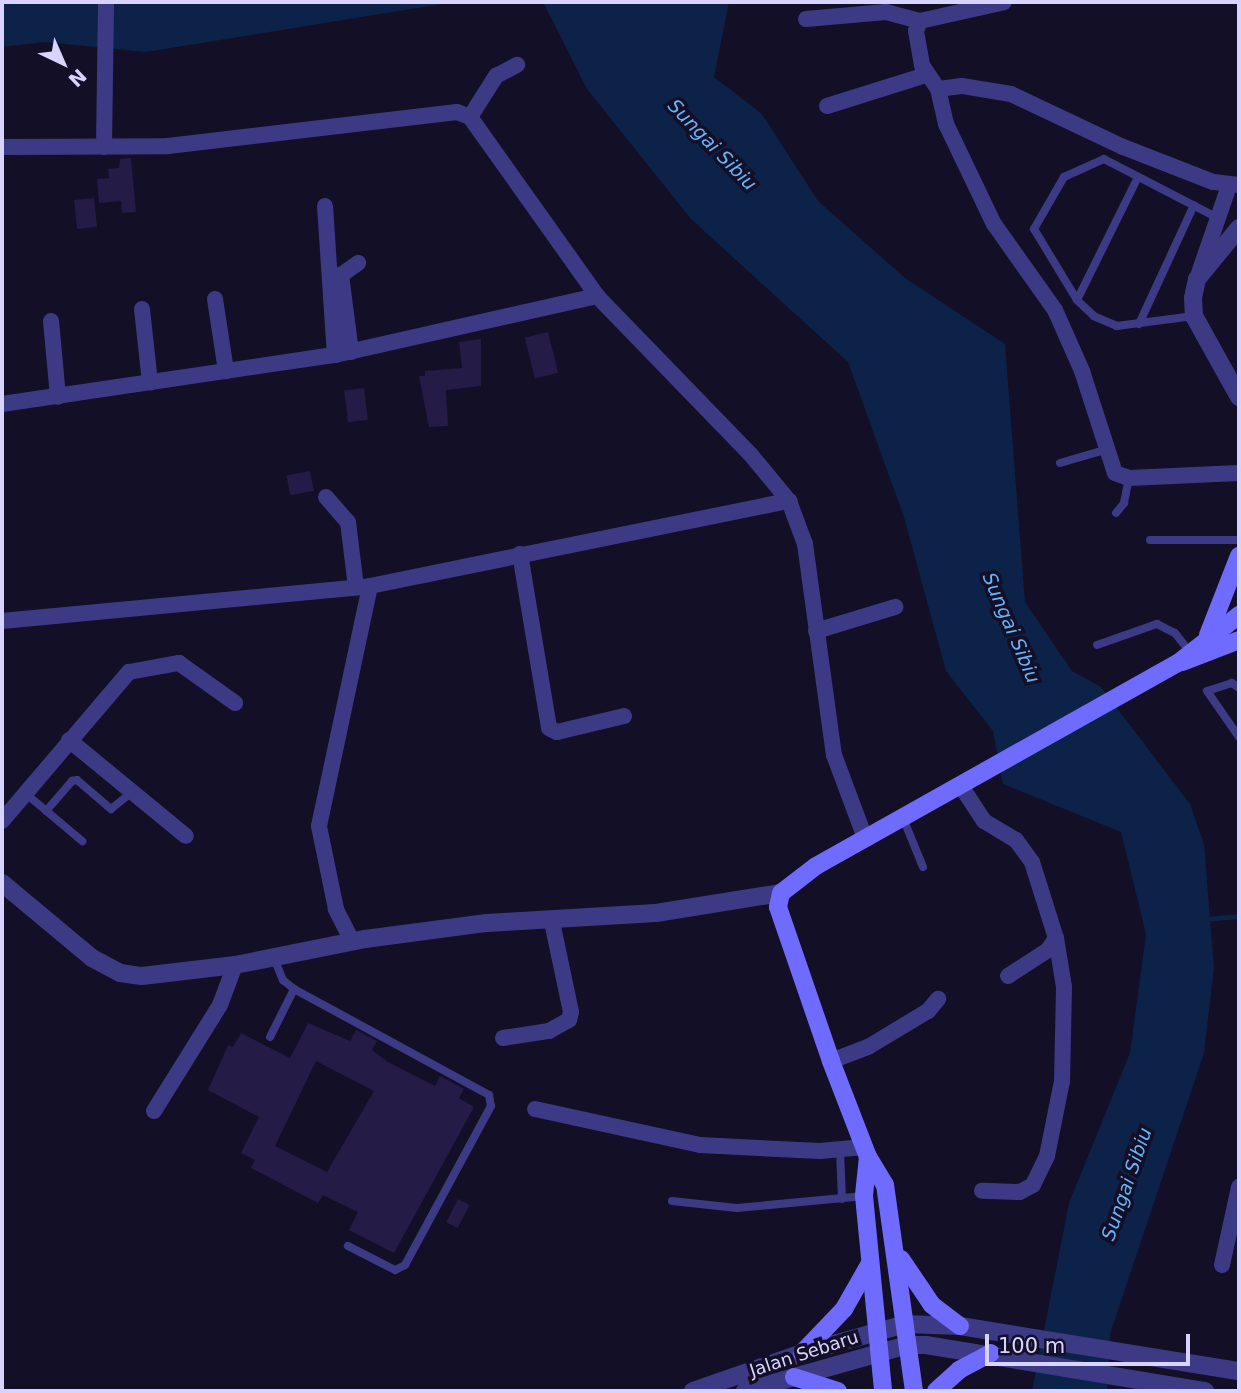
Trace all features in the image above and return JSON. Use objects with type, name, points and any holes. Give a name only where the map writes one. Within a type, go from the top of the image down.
[{"type":"main road","points":[[1197,653],[1219,614],[1239,556]]},
{"type":"main road","points":[[914,1391],[885,1185],[866,1152],[831,1061],[778,907],[781,893],[816,866],[1197,653],[1239,615]]},
{"type":"main road","points":[[1197,653],[1239,640]]},
{"type":"main road","points":[[1197,653],[1239,660]]},
{"type":"main road","points":[[866,1152],[864,1196],[874,1331],[883,1391]]},
{"type":"main road","points":[[896,1250],[915,1286],[960,1326]]},
{"type":"main road","points":[[802,1353],[844,1309],[869,1265]]},
{"type":"main road","points":[[936,1391],[959,1370],[990,1353]]},
{"type":"main road","points":[[794,1377],[838,1391]]},
{"type":"street","points":[[104,147],[106,2]]},
{"type":"street","points":[[806,19],[886,12],[920,21],[956,6],[1004,2]]},
{"type":"street","points":[[920,21],[916,31],[926,75],[938,89],[946,124],[994,224],[1055,310],[1098,413],[1105,450],[1115,473],[1129,478],[1239,473]]},
{"type":"street","points":[[470,117],[496,76],[517,65]]},
{"type":"street","points":[[827,106],[926,75]]},
{"type":"street","points":[[938,89],[962,86],[1012,94],[1123,147],[1234,186],[1218,218],[1197,279],[1194,316],[1239,397]]},
{"type":"street","points":[[2,147],[168,146],[457,112],[470,117],[597,296],[751,455],[789,501],[805,544],[834,755],[865,838]]},
{"type":"street","points":[[325,206],[343,353]]},
{"type":"street","points":[[1197,279],[1239,228]]},
{"type":"street","points":[[343,353],[341,281],[344,270],[358,263]]},
{"type":"street","points":[[2,404],[343,353],[597,296]]},
{"type":"street","points":[[215,299],[226,372]]},
{"type":"street","points":[[142,309],[150,383]]},
{"type":"street","points":[[51,321],[58,397]]},
{"type":"street","points":[[326,497],[348,522],[363,587],[318,826],[336,909],[352,940]]},
{"type":"street","points":[[2,621],[363,587],[789,501]]},
{"type":"street","points":[[520,554],[549,728],[556,732],[624,716]]},
{"type":"street","points":[[816,631],[895,607]]},
{"type":"street","points":[[2,821],[118,679],[164,663],[189,666],[236,703]]},
{"type":"street","points":[[69,740],[186,836]]},
{"type":"street","points":[[961,786],[985,821],[1024,849],[1056,938],[1064,987],[1062,1081],[1047,1156],[1033,1185],[1020,1192],[982,1191]]},
{"type":"street","points":[[2,883],[92,958],[120,973],[168,976],[274,958],[352,940],[487,923],[552,922],[656,913],[781,893]]},
{"type":"street","points":[[503,1038],[549,1031],[569,1020],[571,1012],[552,922]]},
{"type":"street","points":[[1008,976],[1048,950],[1056,938]]},
{"type":"street","points":[[154,1111],[220,1005],[235,965]]},
{"type":"street","points":[[831,1061],[868,1047],[928,1011],[938,999]]},
{"type":"street","points":[[535,1109],[687,1144],[866,1152]]},
{"type":"street","points":[[1222,1265],[1239,1187]]},
{"type":"street","name":"Jalan Sebaru","points":[[693,1391],[802,1353],[905,1324],[960,1326],[1024,1335],[1239,1371]]},
{"type":"street","points":[[908,1345],[990,1353],[1205,1391]]},
{"type":"street","name":"Jalan Sebaru","points":[[745,1391],[908,1345]]},
{"type":"lane","points":[[1114,164],[1123,147]]},
{"type":"lane","points":[[1194,316],[1117,327],[1094,316],[1077,300],[1034,229],[1064,177],[1097,160],[1114,164],[1218,218]]},
{"type":"lane","points":[[1077,300],[1138,177]]},
{"type":"lane","points":[[1139,324],[1194,205]]},
{"type":"lane","points":[[1060,463],[1105,450]]},
{"type":"lane","points":[[1116,513],[1124,503],[1129,478]]},
{"type":"lane","points":[[1150,540],[1239,540]]},
{"type":"lane","points":[[1097,645],[1157,624],[1175,633],[1197,653]]},
{"type":"lane","points":[[1239,688],[1232,683],[1207,691],[1238,724],[1239,737]]},
{"type":"lane","points":[[46,811],[72,781],[77,780],[111,809],[132,792]]},
{"type":"lane","points":[[25,793],[82,841]]},
{"type":"lane","points":[[903,818],[923,867]]},
{"type":"lane","points":[[274,958],[283,980],[294,989],[489,1095],[491,1106],[405,1265],[395,1269],[348,1246]]},
{"type":"lane","points":[[270,1037],[294,989]]},
{"type":"lane","points":[[840,1150],[842,1199]]},
{"type":"lane","points":[[672,1201],[737,1208],[864,1196]]},
{"type":"water","points":[[2,2],[454,2],[146,52],[44,42],[2,47]]},
{"type":"water","name":"Sungai Sibiu","points":[[543,2],[729,2],[714,77],[762,114],[818,201],[905,278],[1005,344],[1025,602],[1072,671],[1101,687],[1190,804],[1204,844],[1214,968],[1204,1053],[1110,1334],[1107,1391],[1032,1391],[1069,1203],[1130,1053],[1146,934],[1121,832],[1003,784],[993,731],[946,671],[904,517],[848,362],[691,219],[587,89]]},
{"type":"building","points":[[131,158],[136,212],[122,213],[121,201],[99,203],[97,179],[109,178],[108,169],[119,168],[120,159]]},
{"type":"building","points":[[94,198],[97,227],[77,229],[74,200]]},
{"type":"building","points":[[548,332],[558,373],[535,379],[525,338]]},
{"type":"building","points":[[481,339],[481,386],[446,390],[448,426],[429,427],[419,376],[425,376],[425,371],[462,368],[459,342]]},
{"type":"building","points":[[364,388],[368,420],[348,422],[344,390]]},
{"type":"building","points":[[310,471],[314,491],[290,495],[286,476]]},
{"type":"building","points":[[308,1023],[350,1041],[356,1030],[377,1041],[372,1050],[388,1062],[435,1086],[440,1076],[464,1089],[459,1098],[474,1107],[394,1253],[349,1230],[358,1212],[323,1195],[318,1203],[251,1168],[255,1160],[241,1153],[259,1117],[208,1090],[228,1045],[233,1047],[241,1033],[290,1058]],"holes":[[[316,1061],[374,1091],[327,1172],[275,1146]]]},
{"type":"building","points":[[458,1199],[470,1205],[458,1228],[446,1222]]},
{"type":"waterway","points":[[1205,919],[1239,916]]}]
